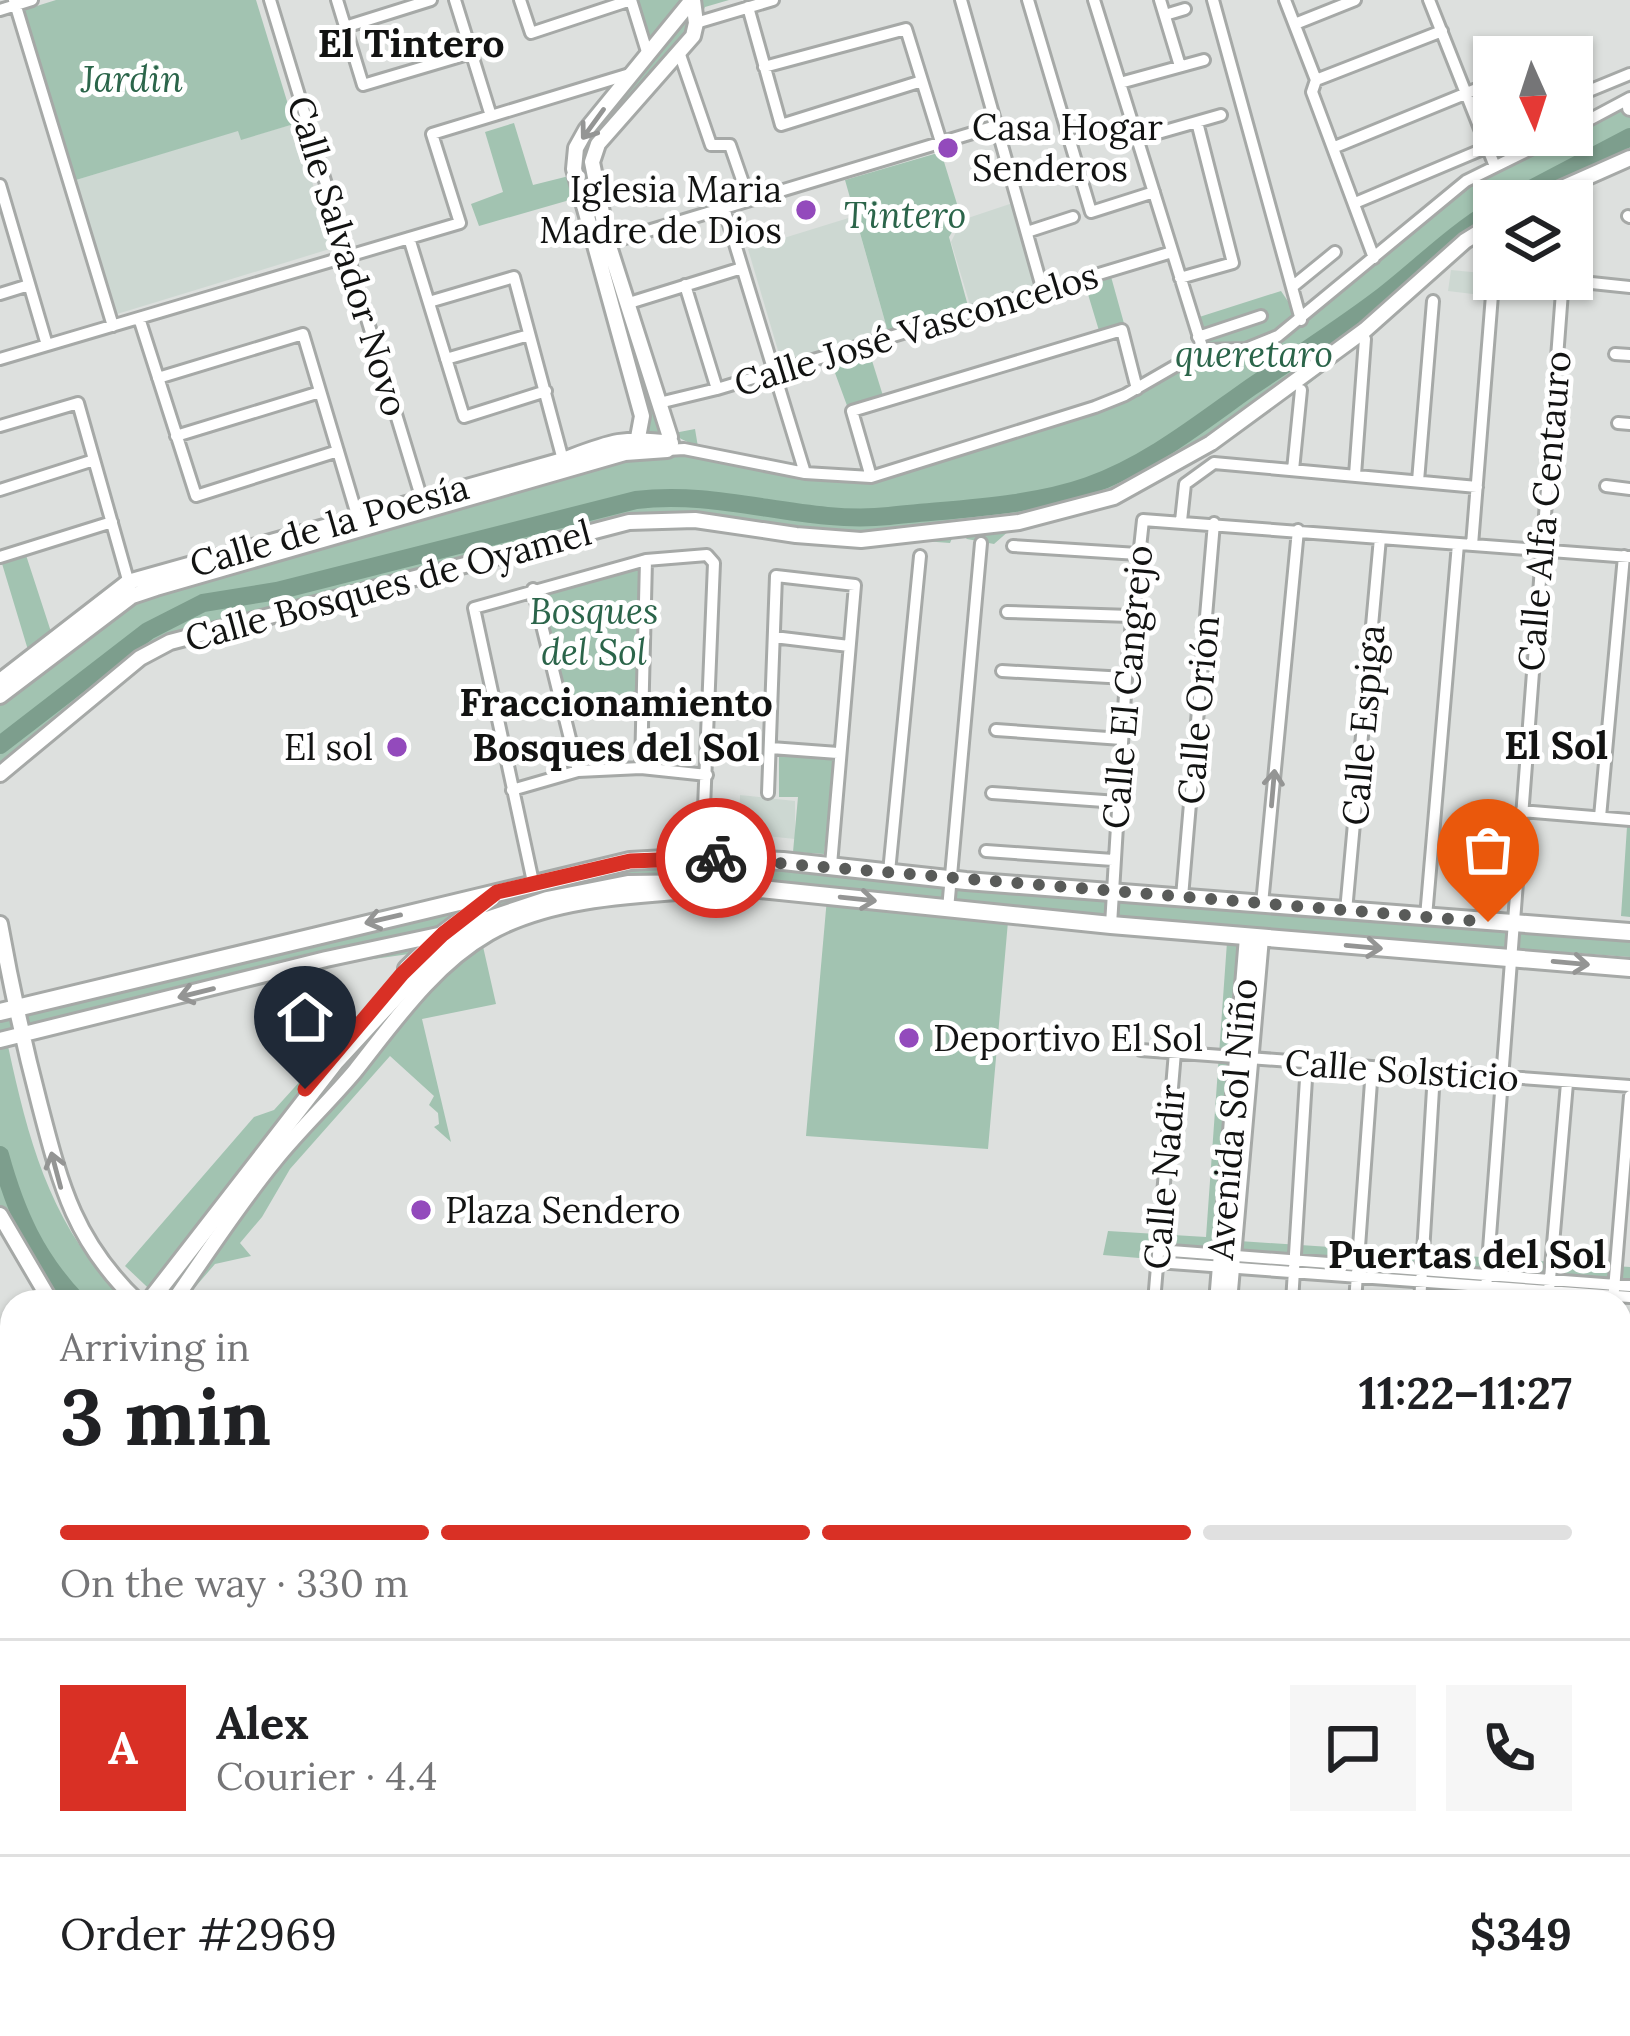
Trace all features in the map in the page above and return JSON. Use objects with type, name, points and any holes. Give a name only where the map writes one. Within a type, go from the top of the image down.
[{"type":"main road","points":[[7,1010],[533,882],[630,861],[702,857],[1630,932]]},
{"type":"main road","points":[[158,1290],[334,1062],[409,982],[487,920],[575,893],[676,882],[1111,926],[1630,968]]},
{"type":"main road","points":[[148,1290],[354,1026],[443,934],[497,892]]},
{"type":"street","points":[[0,10],[32,0]]},
{"type":"street","name":"Calle Salvador Novo","points":[[270,0],[424,505]]},
{"type":"street","points":[[337,0],[363,86],[472,53]]},
{"type":"street","points":[[345,27],[431,0]]},
{"type":"street","points":[[455,0],[491,116]]},
{"type":"street","points":[[520,0],[531,33],[631,0],[648,56]]},
{"type":"street","points":[[674,447],[608,243],[592,162],[598,144],[693,36],[692,0]]},
{"type":"street","points":[[636,444],[642,416],[574,169],[586,130],[692,0]]},
{"type":"street","points":[[696,23],[772,0]]},
{"type":"street","points":[[962,0],[1043,291]]},
{"type":"street","points":[[1028,0],[1091,212],[1154,192]]},
{"type":"street","points":[[1094,0],[1200,343]]},
{"type":"street","points":[[1160,0],[1180,66]]},
{"type":"street","points":[[1213,0],[1301,320]]},
{"type":"street","points":[[1285,0],[1316,80],[1312,92],[1374,258]]},
{"type":"street","points":[[1295,24],[1355,0]]},
{"type":"street","points":[[1430,0],[1473,110]]},
{"type":"street","points":[[15,3],[113,326]]},
{"type":"street","points":[[748,7],[781,125],[922,81]]},
{"type":"street","points":[[1165,15],[1185,9]]},
{"type":"street","points":[[764,67],[906,29],[941,142]]},
{"type":"street","points":[[1316,80],[1442,31]]},
{"type":"street","points":[[679,52],[711,145],[727,143],[733,149],[748,200]]},
{"type":"street","points":[[1120,83],[1204,60]]},
{"type":"street","points":[[0,359],[460,223],[432,134],[633,73]]},
{"type":"street","points":[[1593,89],[1630,74]]},
{"type":"street","points":[[1335,147],[1473,90]]},
{"type":"street","points":[[1593,120],[1630,103]]},
{"type":"street","points":[[1137,139],[1221,115]]},
{"type":"street","points":[[1180,278],[1233,263],[1197,122]]},
{"type":"street","points":[[608,243],[999,125]]},
{"type":"street","points":[[1355,203],[1473,153]]},
{"type":"street","points":[[1491,156],[1494,164]]},
{"type":"street","points":[[1200,343],[1229,351],[1261,345],[1301,320],[1440,200],[1512,156]]},
{"type":"street","points":[[1577,180],[1630,158]]},
{"type":"street","points":[[0,185],[6,227],[47,346]]},
{"type":"street","points":[[724,208],[806,473]]},
{"type":"street","points":[[1027,232],[1073,217]]},
{"type":"street","name":"Calle Bosques de Oyamel","points":[[0,774],[140,658],[170,642],[629,522],[695,520],[861,540],[1019,522],[1114,497],[1211,443],[1365,330],[1473,236]]},
{"type":"street","points":[[409,238],[464,418],[546,391]]},
{"type":"street","name":"Calle José Vasconcelos","points":[[659,403],[1172,252]]},
{"type":"street","points":[[1292,287],[1335,253]]},
{"type":"street","points":[[626,304],[742,268]]},
{"type":"street","points":[[428,302],[514,277],[563,460]]},
{"type":"street","points":[[1593,283],[1630,287]]},
{"type":"street","points":[[0,294],[29,285]]},
{"type":"street","points":[[686,286],[718,389]]},
{"type":"street","points":[[1472,545],[1492,300]]},
{"type":"street","name":"Calle Alfa Centauro","points":[[1485,1290],[1561,300]]},
{"type":"street","points":[[1418,482],[1433,301]]},
{"type":"street","points":[[1200,343],[1261,316]]},
{"type":"street","points":[[139,318],[196,496],[338,451]]},
{"type":"street","points":[[871,477],[852,411],[1122,330],[1137,388]]},
{"type":"street","points":[[158,378],[303,334],[357,515]]},
{"type":"street","points":[[446,359],[530,335]]},
{"type":"street","points":[[1355,476],[1365,339]]},
{"type":"street","name":"Calle de la Poesía","points":[[0,681],[130,589],[357,515],[424,505],[614,441],[674,447],[806,473],[871,477],[1095,407],[1137,388],[1200,343]]},
{"type":"street","points":[[1616,354],[1630,355]]},
{"type":"street","points":[[1294,470],[1301,390]]},
{"type":"street","points":[[176,436],[320,392]]},
{"type":"street","points":[[0,426],[78,403],[130,589]]},
{"type":"street","name":"Calle de la Poesía","points":[[0,696],[130,589],[636,444]]},
{"type":"street","points":[[0,490],[94,460]]},
{"type":"street","points":[[1477,488],[1208,466],[1186,484],[1181,521],[1627,556],[1600,818]]},
{"type":"street","points":[[1606,486],[1630,489]]},
{"type":"street","name":"Calle El Cangrejo","points":[[1111,926],[1141,522],[1181,521]]},
{"type":"street","points":[[0,557],[112,522]]},
{"type":"street","name":"Calle Orión","points":[[1182,897],[1214,523]]},
{"type":"street","points":[[1262,904],[1298,530]]},
{"type":"street","name":"Calle Espiga","points":[[1346,911],[1380,538]]},
{"type":"street","points":[[948,909],[981,543]]},
{"type":"street","points":[[1426,917],[1458,544]]},
{"type":"street","points":[[1012,546],[1138,554]]},
{"type":"street","points":[[889,872],[920,556]]},
{"type":"street","points":[[533,882],[475,608],[646,560],[711,557],[714,563],[702,857]]},
{"type":"street","points":[[641,768],[646,560]]},
{"type":"street","points":[[768,793],[776,576],[848,582],[856,591],[830,865]]},
{"type":"street","points":[[533,589],[578,771]]},
{"type":"street","points":[[1006,612],[1132,616]]},
{"type":"street","points":[[774,637],[849,646]]},
{"type":"street","points":[[1002,671],[1126,678]]},
{"type":"street","points":[[565,712],[644,698]]},
{"type":"street","points":[[996,730],[1122,740]]},
{"type":"street","points":[[771,748],[838,753]]},
{"type":"street","points":[[512,790],[578,771],[641,768],[707,775]]},
{"type":"street","points":[[992,793],[1118,802]]},
{"type":"street","points":[[1521,811],[1630,820]]},
{"type":"street","points":[[986,851],[1113,860]]},
{"type":"street","points":[[182,1290],[276,1158],[410,1000],[487,934],[515,921],[602,901],[741,889]]},
{"type":"street","points":[[0,924],[9,1038],[65,1200],[108,1274],[126,1290]]},
{"type":"street","points":[[9,1038],[443,934]]},
{"type":"street","name":"Avenida Sol Niño","points":[[1220,1290],[1254,937]]},
{"type":"street","name":"Calle Solsticio","points":[[1141,1050],[1630,1086]]},
{"type":"street","name":"Calle Nadir","points":[[1155,1290],[1175,1052]]},
{"type":"street","points":[[1293,1290],[1306,1063]]},
{"type":"street","points":[[1356,1290],[1372,1069]]},
{"type":"street","points":[[1421,1290],[1434,1073]]},
{"type":"street","points":[[1549,1290],[1567,1083]]},
{"type":"street","points":[[1614,1290],[1630,1096]]},
{"type":"street","points":[[0,1215],[44,1290]]},
{"type":"street","points":[[1158,1256],[1486,1280],[1543,1290]]},
{"type":"street","name":"Avenida Sol Niño","points":[[1226,1261],[1228,1290]]},
{"type":"shaded area","points":[[294,124],[333,248],[117,314],[76,180],[239,130],[242,139]]},
{"type":"shaded area","points":[[1019,201],[1043,288],[971,308],[951,242],[962,220]]},
{"type":"shaded area","points":[[855,216],[888,332],[782,364],[748,249]]},
{"type":"shaded area","points":[[1451,270],[1473,272],[1473,294],[1448,291]]},
{"type":"shaded area","points":[[740,795],[795,801],[795,839],[739,833]]},
{"type":"green space","name":"Jardin","points":[[56,0],[256,0],[294,124],[241,140],[238,131],[76,180],[24,10]]},
{"type":"green space","points":[[635,0],[683,0],[650,47]]},
{"type":"green space","name":"queretaro","points":[[697,0],[729,0],[705,7],[696,28],[591,153],[597,193],[669,434],[695,429],[698,447],[675,436],[636,450],[870,477],[1095,407],[1202,350],[1193,319],[1281,291],[1300,319],[1473,180],[1473,236],[1365,339],[1301,390],[1146,481],[1019,522],[994,544],[967,539],[956,529],[950,543],[599,523],[303,605],[192,626],[92,698],[0,776],[0,696],[31,660],[0,557],[24,549],[54,641],[130,587],[621,444],[648,430],[580,197],[479,226],[471,204],[503,192],[485,132],[514,123],[533,185],[577,174],[582,146],[684,24]]},
{"type":"green space","name":"queretaro","points":[[1630,98],[1630,158],[1580,180],[1474,180],[1512,156],[1593,156],[1593,116]]},
{"type":"green space","name":"Tintero","points":[[941,152],[961,217],[949,237],[968,306],[888,332],[845,180]]},
{"type":"green space","points":[[1110,273],[1125,327],[1100,334],[1084,281]]},
{"type":"green space","points":[[869,351],[884,399],[849,411],[831,362]]},
{"type":"green space","name":"Bosques del Sol","points":[[646,560],[643,698],[565,712],[533,589]]},
{"type":"green space","points":[[779,749],[836,754],[824,854],[793,852],[798,797],[779,797]]},
{"type":"green space","points":[[1630,827],[1630,917],[1621,916]]},
{"type":"green space","points":[[688,860],[1630,937],[1630,957],[1262,930],[1239,1241],[1630,1267],[1630,1290],[1522,1290],[1103,1255],[1108,1231],[1206,1237],[1228,928],[1009,910],[988,1149],[806,1136],[827,898],[696,885],[655,887],[577,903],[482,942],[496,1004],[422,1019],[451,1142],[434,1127],[439,1124],[438,1113],[429,1105],[434,1096],[390,1056],[290,1169],[262,1217],[240,1243],[251,1256],[215,1264],[193,1290],[150,1290],[125,1266],[254,1117],[274,1110],[416,953],[226,980],[5,1032],[45,1178],[78,1243],[117,1290],[41,1290],[0,1222],[0,1011],[502,891]]},
{"type":"waterway","points":[[1548,180],[1630,137]]},
{"type":"waterway","points":[[0,745],[148,631],[203,603],[277,591],[636,500],[700,499],[857,517],[1015,503],[1088,486],[1132,467],[1193,429],[1363,310],[1473,224]]},
{"type":"waterway","points":[[0,1155],[29,1234],[68,1290]]},
{"type":"way so far","points":[[716,858],[1488,922]]},
{"type":"place","name":"Casa Hogar Senderos","points":[[948,148]]},
{"type":"place","name":"Iglesia Maria Madre de Dios","points":[[806,210]]},
{"type":"place","name":"El sol","points":[[397,747]]},
{"type":"place","name":"Deportivo El Sol","points":[[909,1038]]},
{"type":"place","name":"Plaza Sendero","points":[[421,1210]]},
{"type":"district","name":"El Tintero","points":[[411,43]]},
{"type":"district","name":"Fraccionamiento Bosques del Sol","points":[[616,724]]},
{"type":"district","name":"El Sol","points":[[1556,745]]},
{"type":"district","name":"Puertas del Sol","points":[[1467,1254]]},
{"type":"route","points":[[305,1089],[402,974],[497,892],[630,861],[716,858]]}]
